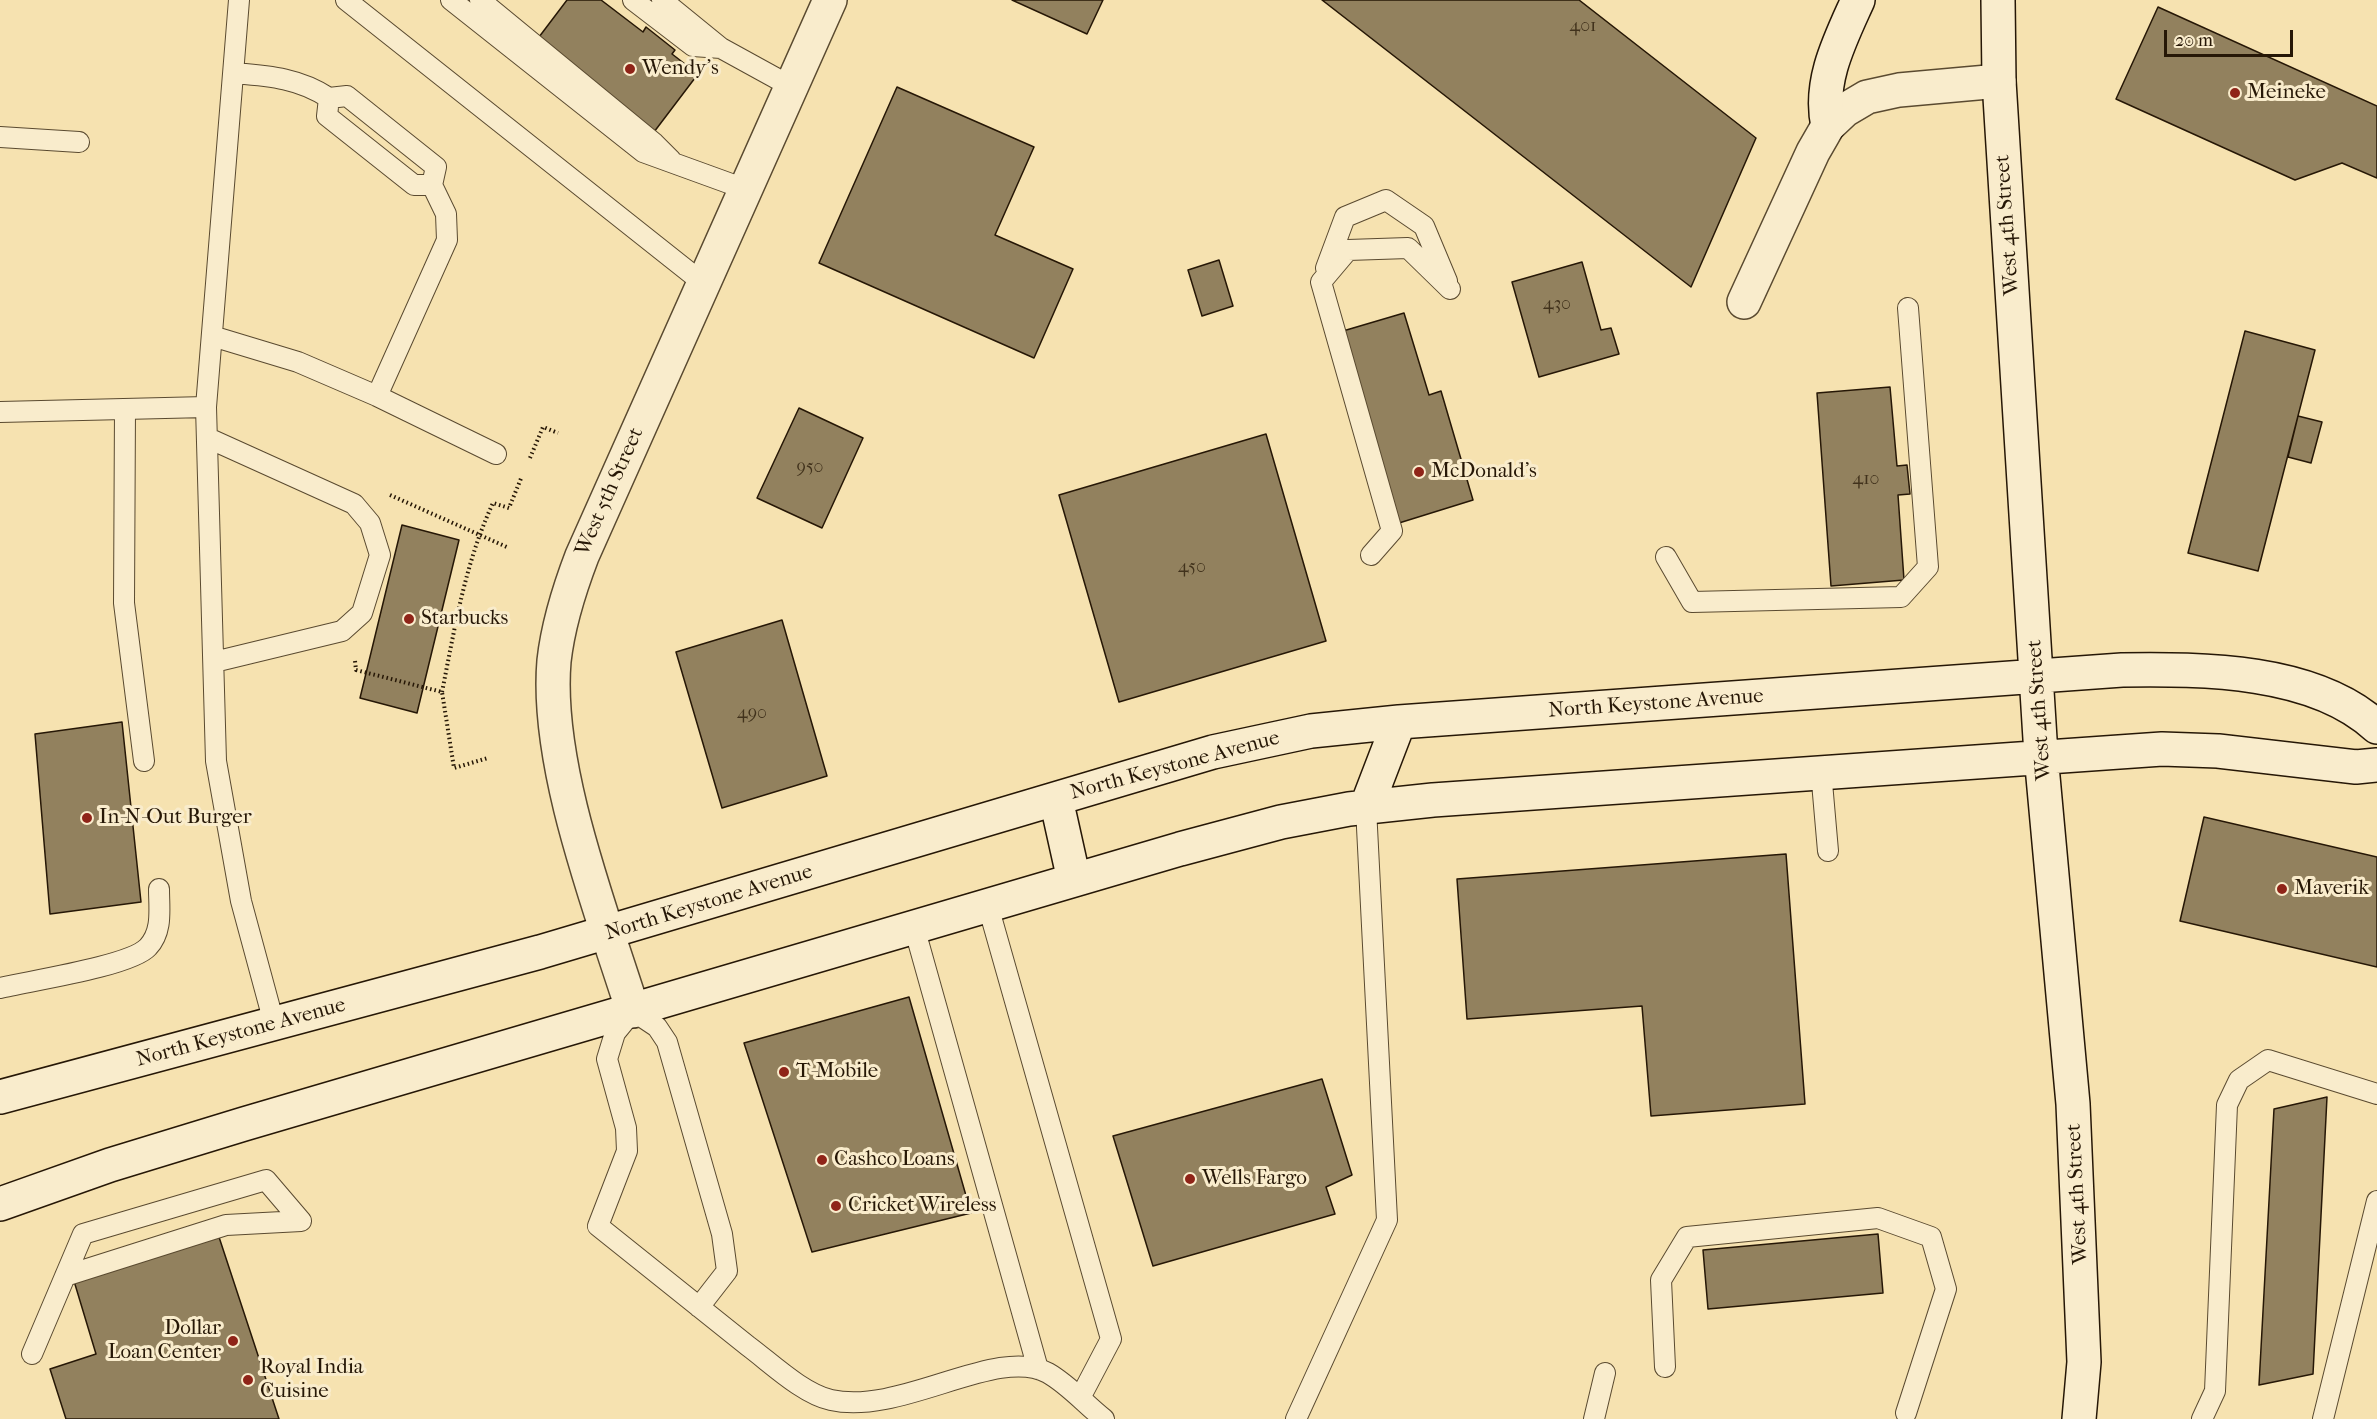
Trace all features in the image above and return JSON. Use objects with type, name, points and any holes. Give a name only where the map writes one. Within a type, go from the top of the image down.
[{"type":"main road","name":"West 5th Street","points":[[633,1011],[608,933],[565,775],[554,702],[554,662],[562,616],[582,556],[830,0]]},
{"type":"main road","points":[[1828,126],[1824,107],[1827,80],[1841,37],[1858,0]]},
{"type":"main road","name":"West 4th Street","points":[[1998,0],[1999,81],[2038,677],[2041,755],[2076,1161],[2084,1362],[2079,1419]]},
{"type":"main road","points":[[1744,302],[1813,152],[1828,126],[1845,110],[1866,97],[1899,90],[1999,81]]},
{"type":"main road","name":"North Keystone Avenue","points":[[0,1097],[608,933],[1214,752],[1311,731],[1399,722],[2122,670],[2221,672],[2297,686],[2340,700],[2377,727]]},
{"type":"main road","points":[[1366,808],[1399,722]]},
{"type":"main road","points":[[0,1204],[110,1165],[244,1124],[1074,880],[1281,822],[1433,800],[2041,755],[2162,749],[2218,751],[2356,767],[2377,765]]},
{"type":"main road","points":[[1056,800],[1074,880]]},
{"type":"lane","points":[[239,0],[207,407],[214,662],[218,773],[241,901],[274,1023]]},
{"type":"lane","points":[[346,0],[703,283]]},
{"type":"lane","points":[[451,0],[643,152],[745,189]]},
{"type":"lane","points":[[480,0],[674,162]]},
{"type":"lane","points":[[633,0],[693,46],[721,48]]},
{"type":"lane","points":[[662,0],[721,48],[792,87]]},
{"type":"lane","points":[[234,73],[296,81],[329,98],[347,96],[436,167],[432,184],[446,214],[447,240],[377,396]]},
{"type":"lane","points":[[329,98],[327,116],[414,185],[432,184]]},
{"type":"lane","points":[[0,137],[79,142]]},
{"type":"lane","points":[[1322,282],[1348,250],[1408,248],[1450,290],[1425,225],[1386,200],[1345,217],[1322,282],[1392,531],[1371,555]]},
{"type":"lane","points":[[1666,557],[1692,602],[1901,597],[1928,567],[1908,308]]},
{"type":"lane","points":[[212,336],[298,362],[377,396],[496,454]]},
{"type":"lane","points":[[0,412],[207,407]]},
{"type":"lane","points":[[125,409],[124,603],[144,760]]},
{"type":"lane","points":[[208,438],[354,504],[370,523],[380,555],[362,613],[342,631],[214,662]]},
{"type":"lane","points":[[1821,771],[1828,851]]},
{"type":"lane","points":[[1296,1419],[1387,1220],[1366,808]]},
{"type":"lane","points":[[0,988],[127,959],[148,948],[159,928],[159,889]]},
{"type":"lane","points":[[988,906],[1111,1339],[1080,1398]]},
{"type":"lane","points":[[914,927],[1038,1369]]},
{"type":"lane","points":[[699,1307],[727,1271],[722,1234],[667,1042],[657,1027],[633,1011],[615,1033],[607,1059],[626,1128],[627,1151],[598,1226],[699,1307],[794,1381],[830,1400],[869,1402],[899,1398],[1000,1367],[1021,1364],[1047,1372],[1104,1419]]},
{"type":"lane","points":[[2202,1419],[2215,1391],[2227,1105],[2239,1080],[2268,1060],[2377,1094]]},
{"type":"lane","points":[[32,1354],[65,1276],[83,1234],[266,1180],[301,1221],[226,1225],[65,1276]]},
{"type":"lane","points":[[2323,1419],[2377,1201]]},
{"type":"lane","points":[[1665,1367],[1660,1280],[1687,1237],[1878,1218],[1931,1237],[1946,1289],[1906,1413]]},
{"type":"lane","points":[[1594,1419],[1605,1373]]},
{"type":"path","points":[[381,491],[509,548]]},
{"type":"path","points":[[478,534],[463,584],[442,692],[454,768],[488,758]]},
{"type":"path","points":[[355,652],[356,670],[442,692]]},
{"type":"building","name":"Wendy's","points":[[567,0],[601,0],[643,32],[646,27],[675,50],[672,54],[698,74],[654,132],[536,41]]},
{"type":"building","points":[[1012,0],[1103,0],[1087,34]]},
{"type":"building","points":[[1322,0],[1579,0],[1756,138],[1691,287]]},
{"type":"building","points":[[2158,7],[2377,106],[2377,178],[2342,163],[2295,180],[2116,99]]},
{"type":"building","points":[[897,87],[1034,147],[995,235],[1073,269],[1034,358],[819,263]]},
{"type":"building","points":[[1219,260],[1233,306],[1202,316],[1188,270]]},
{"type":"building","points":[[1582,262],[1601,330],[1611,328],[1619,354],[1539,377],[1512,282]]},
{"type":"building","points":[[1404,313],[1429,395],[1441,391],[1473,500],[1399,523],[1343,331]]},
{"type":"building","points":[[2245,331],[2315,350],[2258,571],[2188,553]]},
{"type":"building","points":[[1890,387],[1897,466],[1907,465],[1910,494],[1898,495],[1904,580],[1831,586],[1817,393]]},
{"type":"building","points":[[799,408],[863,438],[822,528],[757,498]]},
{"type":"building","points":[[2298,416],[2322,422],[2311,463],[2288,457]]},
{"type":"building","points":[[1266,434],[1326,641],[1119,702],[1059,495]]},
{"type":"building","name":"Starbucks","points":[[402,525],[459,540],[417,713],[360,698]]},
{"type":"building","points":[[782,620],[827,776],[722,808],[676,652]]},
{"type":"building","name":"In-N-Out Burger","points":[[122,722],[141,902],[50,914],[35,734]]},
{"type":"building","name":"Maverik","points":[[2204,817],[2377,857],[2377,967],[2180,921]]},
{"type":"building","points":[[1786,854],[1805,1104],[1651,1116],[1642,1006],[1467,1019],[1457,879]]},
{"type":"building","points":[[909,997],[971,1213],[812,1252],[744,1043]]},
{"type":"building","points":[[1322,1079],[1352,1175],[1326,1187],[1335,1214],[1153,1266],[1113,1136]]},
{"type":"building","points":[[2327,1097],[2313,1374],[2259,1385],[2274,1109]]},
{"type":"building","points":[[218,1234],[279,1419],[66,1419],[50,1369],[96,1354],[74,1281]]},
{"type":"building","points":[[1878,1234],[1883,1293],[1708,1309],[1703,1250]]},
{"type":"place","name":"Wendy's","points":[[630,69]]},
{"type":"place","name":"Meineke","points":[[2235,93]]},
{"type":"place","name":"McDonald's","points":[[1419,472]]},
{"type":"place","name":"Starbucks","points":[[409,619]]},
{"type":"place","name":"In-N-Out Burger","points":[[87,818]]},
{"type":"place","name":"Maverik","points":[[2282,889]]},
{"type":"place","name":"T-Mobile","points":[[784,1072]]},
{"type":"place","name":"Cashco Loans","points":[[822,1160]]},
{"type":"place","name":"Wells Fargo","points":[[1190,1179]]},
{"type":"place","name":"Cricket Wireless","points":[[836,1206]]},
{"type":"place","name":"Dollar Loan Center","points":[[233,1341]]},
{"type":"place","name":"Royal India Cuisine","points":[[248,1380]]}]
